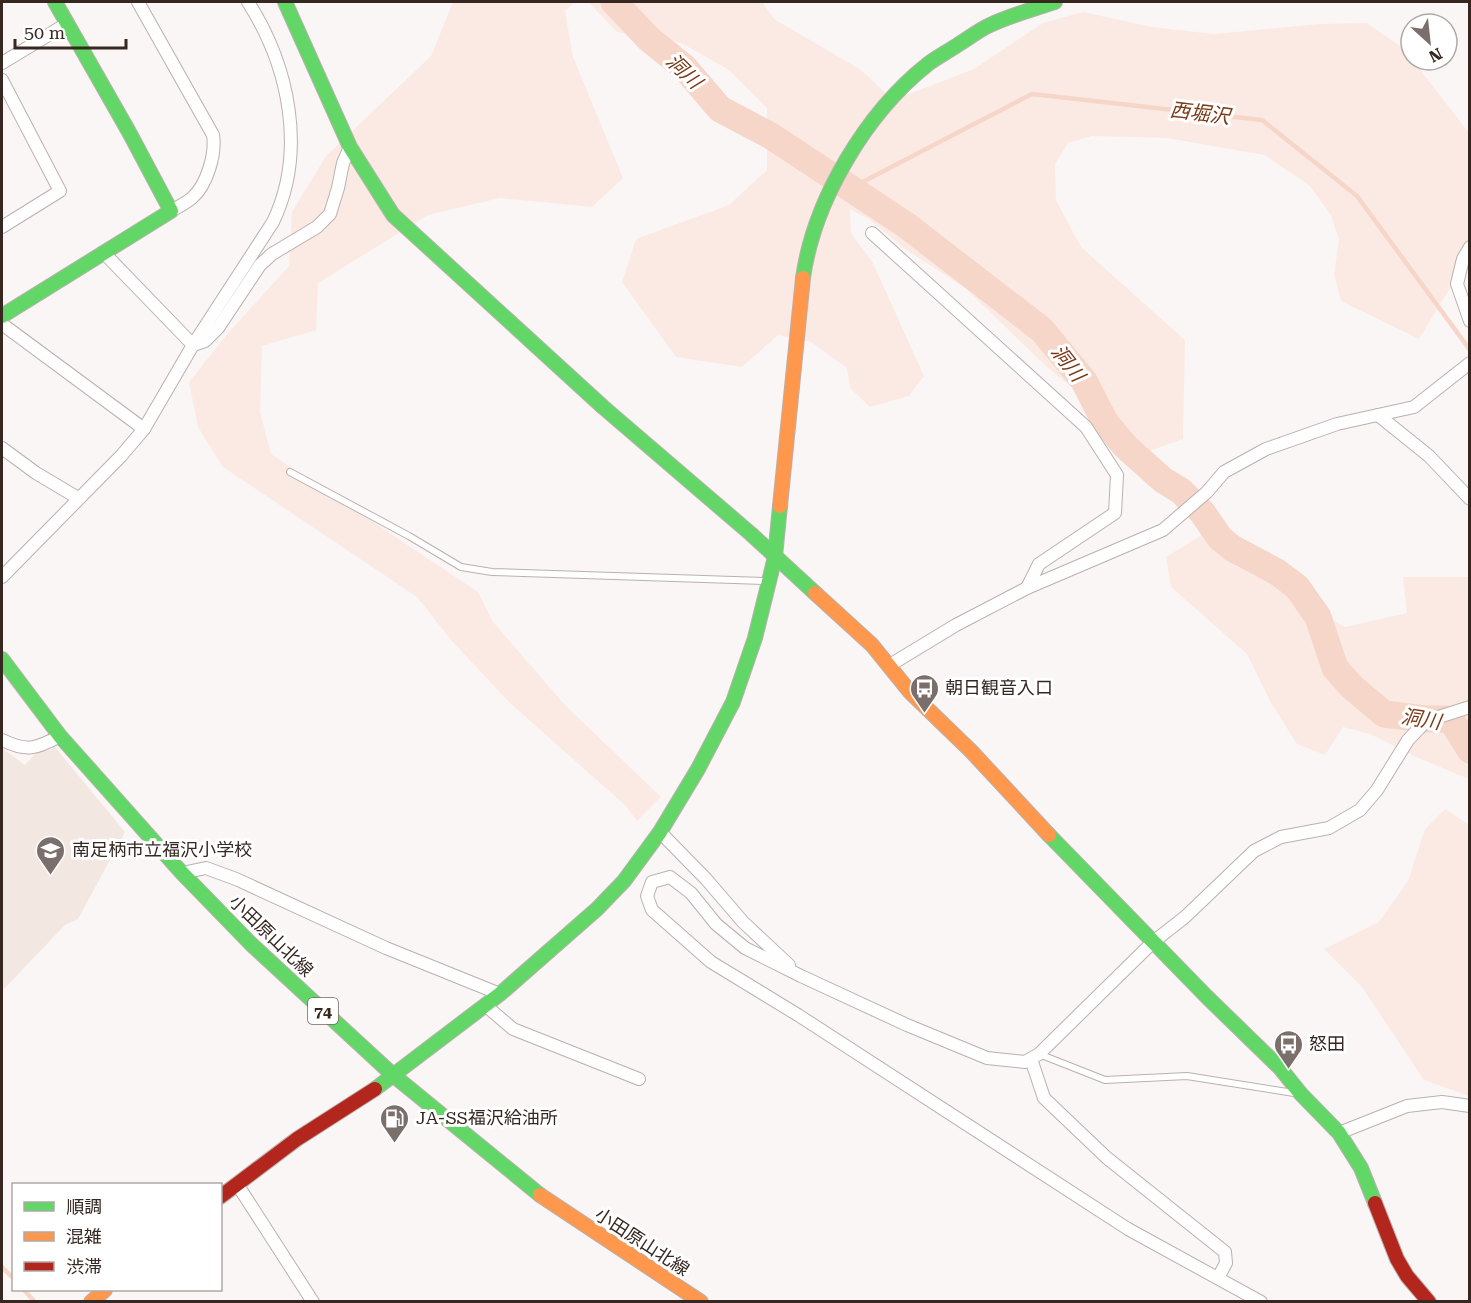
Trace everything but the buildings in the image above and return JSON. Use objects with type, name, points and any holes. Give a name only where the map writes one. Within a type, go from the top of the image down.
[{"type":"street","points":[[55,2],[171,211]]},
{"type":"street","points":[[2,316],[193,198],[204,181],[215,147],[213,135],[138,2]]},
{"type":"street","points":[[2,577],[121,456],[144,429],[193,345],[273,222],[281,205],[287,184],[291,130],[286,86],[260,19],[248,2]]},
{"type":"street","points":[[285,2],[350,147],[393,215],[603,407],[751,534],[872,645],[910,692],[971,751],[1021,806],[1280,1068],[1301,1094],[1340,1133],[1360,1168],[1397,1259],[1407,1276],[1430,1302]]},
{"type":"street","points":[[222,1195],[297,1139],[373,1090],[500,994],[597,909],[624,881],[660,832],[698,769],[733,702],[755,638],[775,557],[804,272],[826,199],[865,132],[894,97],[928,64],[989,25],[1054,2]]},
{"type":"street","points":[[2,63],[68,23]]},
{"type":"street","points":[[2,80],[60,191],[2,227]]},
{"type":"street","points":[[193,345],[205,341],[218,328],[260,265],[272,254],[317,227],[330,214],[343,163],[350,147]]},
{"type":"street","points":[[872,233],[1086,427],[1117,475],[1115,513],[1039,564],[1027,588]]},
{"type":"street","points":[[1470,247],[1463,259],[1457,284],[1470,321]]},
{"type":"street","points":[[104,253],[193,345]]},
{"type":"street","points":[[2,324],[144,429]]},
{"type":"street","points":[[890,665],[956,625],[1027,588],[1163,530],[1207,492],[1224,472],[1266,449],[1337,424],[1414,406],[1470,363]]},
{"type":"street","points":[[1378,416],[1429,456],[1470,499]]},
{"type":"street","points":[[2,448],[78,498]]},
{"type":"street","name":"小田原山北線","points":[[2,658],[60,736],[182,873],[251,944],[393,1075],[548,1201],[701,1302]]},
{"type":"street","points":[[1261,1302],[1128,1229],[798,1015],[711,963],[652,910],[647,896],[652,882],[670,877],[692,893],[716,924],[745,948],[907,1026],[987,1058],[1025,1062],[1035,1057],[1154,942],[1254,851],[1281,837],[1329,828],[1360,810],[1377,790],[1408,740],[1426,721],[1470,707]]},
{"type":"street","points":[[2,740],[25,749],[42,746],[60,736]]},
{"type":"street","points":[[660,832],[706,879],[743,922],[801,976]]},
{"type":"street","points":[[182,873],[206,868],[236,879],[386,948],[500,994]]},
{"type":"street","points":[[485,1005],[513,1029],[639,1079]]},
{"type":"street","points":[[1035,1057],[1044,1098],[1107,1158],[1225,1251],[1226,1263],[1218,1278]]},
{"type":"street","points":[[1340,1133],[1407,1106],[1442,1102],[1470,1106]]},
{"type":"street","points":[[237,1184],[313,1302]]},
{"type":"street","points":[[91,1302],[104,1291]]},
{"type":"lane","points":[[290,472],[409,536],[461,567],[492,572],[769,581]]},
{"type":"lane","points":[[1035,1057],[1105,1080],[1187,1076],[1301,1094]]},
{"type":"shaded area","points":[[453,2],[575,2],[565,11],[573,57],[623,178],[592,207],[500,198],[428,215],[318,283],[316,330],[262,346],[260,412],[271,454],[478,592],[493,622],[565,705],[661,797],[637,821],[626,806],[510,703],[451,640],[417,597],[223,467],[198,427],[189,382],[229,332],[289,266],[292,212],[326,156],[431,56]]},
{"type":"shaded area","points":[[588,2],[762,2],[774,19],[861,70],[893,100],[974,69],[1043,23],[1083,12],[1152,27],[1214,34],[1319,24],[1367,23],[1399,45],[1399,72],[1422,72],[1469,133],[1469,257],[1419,339],[1341,301],[1334,274],[1339,240],[1331,215],[1309,185],[1264,155],[1167,138],[1092,136],[1068,143],[1055,164],[1056,200],[1081,247],[1185,340],[1183,439],[1149,451],[1047,367],[965,288],[905,249],[870,220],[850,209],[851,233],[873,263],[924,376],[909,396],[870,407],[850,388],[847,368],[811,342],[778,335],[742,367],[676,357],[622,282],[636,239],[729,205],[767,170],[767,108],[729,70],[681,43],[617,32]]},
{"type":"shaded area","points":[[1202,535],[1237,567],[1276,586],[1345,627],[1407,613],[1403,577],[1469,577],[1469,779],[1416,757],[1370,734],[1343,727],[1325,755],[1297,744],[1271,703],[1247,654],[1171,587],[1166,557]]},
{"type":"shaded area","name":"南足柄市立福沢小学校","points":[[54,746],[125,832],[78,919],[65,925],[2,991],[2,748],[25,765],[37,752],[51,750]]},
{"type":"shaded area","points":[[1445,809],[1469,825],[1469,1096],[1424,1080],[1362,987],[1324,949],[1379,922],[1408,881],[1425,829]]},
{"type":"waterway","name":"洞川","points":[[614,2],[649,39],[684,67],[720,109],[771,136],[906,225],[1042,330],[1084,381],[1105,422],[1126,447],[1163,480],[1181,491],[1202,512],[1220,538],[1232,548],[1277,572],[1297,587],[1318,617],[1335,668],[1352,687],[1384,714],[1447,719],[1454,724],[1470,750]]},
{"type":"waterway","name":"西堀沢","points":[[849,189],[1032,94],[1262,120],[1357,196],[1470,350]]},
{"type":"waterway","points":[[2,1267],[12,1277]]},
{"type":"waterway","points":[[25,1291],[35,1302]]},
{"type":"traffic: fast","points":[[2,316],[171,211],[55,2]]},
{"type":"traffic: fast","points":[[285,2],[350,147],[393,215],[603,407],[751,534],[815,593]]},
{"type":"traffic: fast","points":[[803,278],[818,219],[831,189],[846,160],[884,107],[928,64],[978,32],[1006,18],[1055,2]]},
{"type":"traffic: fast","points":[[375,1089],[500,994],[597,909],[624,881],[660,832],[698,769],[733,702],[755,638],[775,557],[780,506]]},
{"type":"traffic: fast","points":[[2,659],[60,736],[182,873],[251,944],[393,1075],[540,1195]]},
{"type":"traffic: fast","points":[[1049,835],[1207,997],[1280,1068],[1301,1094],[1339,1133],[1361,1168],[1375,1203]]},
{"type":"traffic: slow","points":[[780,506],[803,278]]},
{"type":"traffic: slow","points":[[815,593],[872,645],[910,692],[971,751],[1049,835]]},
{"type":"traffic: slow","points":[[540,1195],[701,1302]]},
{"type":"traffic: slow","points":[[91,1302],[104,1291]]},
{"type":"traffic: jam","points":[[222,1195],[297,1139],[375,1089]]},
{"type":"traffic: jam","points":[[1375,1203],[1397,1259],[1407,1276],[1429,1302]]},
{"type":"place","name":"朝日観音入口","points":[[924,714]]},
{"type":"place","name":"南足柄市立福沢小学校","points":[[51,876]]},
{"type":"place","name":"怒田","points":[[1288,1070]]},
{"type":"place","name":"JA-SS福沢給油所","points":[[395,1144]]}]
